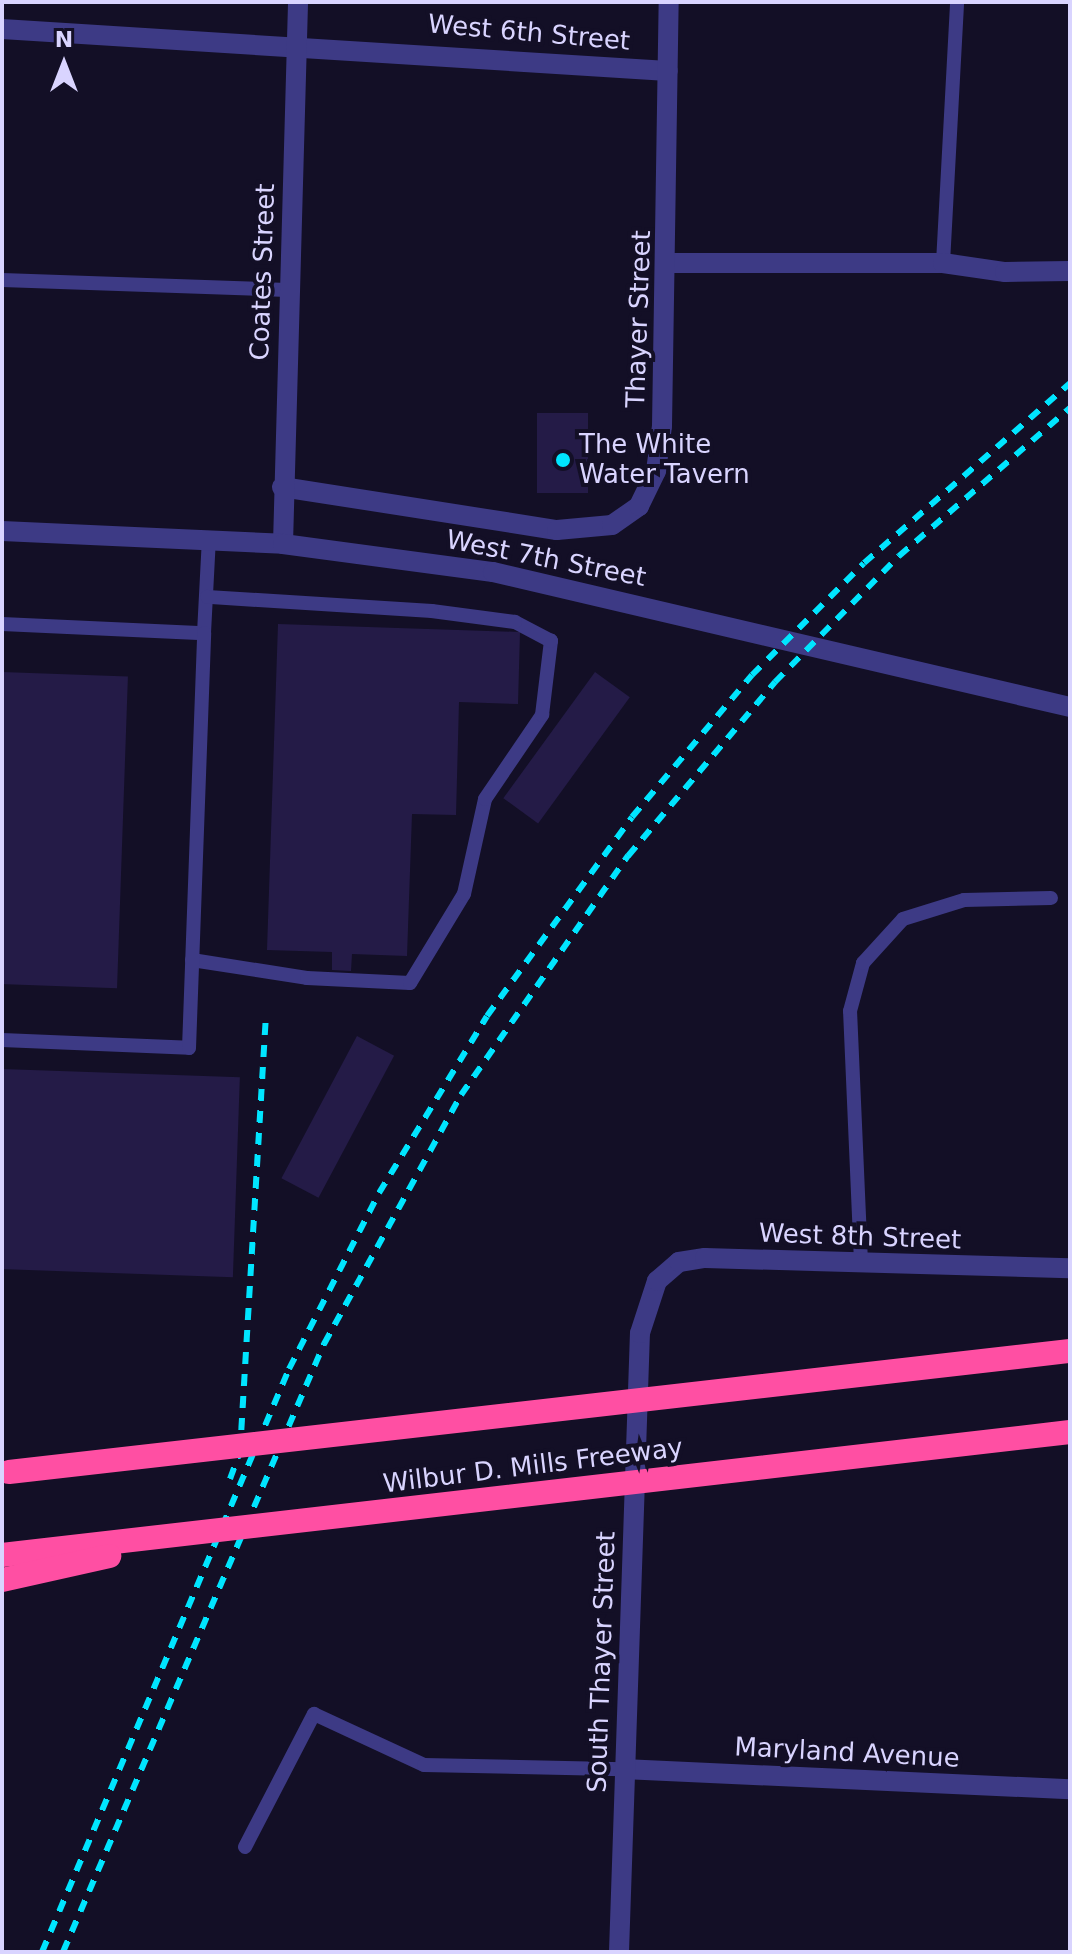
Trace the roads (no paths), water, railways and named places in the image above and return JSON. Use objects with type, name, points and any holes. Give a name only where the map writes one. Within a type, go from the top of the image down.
[{"type":"highway","name":"Wilbur D. Mills Freeway","points":[[9,1472],[1070,1351]]},
{"type":"highway","name":"Wilbur D. Mills Freeway","points":[[2,1555],[1070,1432]]},
{"type":"highway","points":[[2,1580],[233,1529]]},
{"type":"street","name":"Coates Street","points":[[283,544],[287,290],[295,252],[298,2]]},
{"type":"street","name":"Thayer Street","points":[[282,487],[557,530],[627,519],[656,471],[667,263],[669,2]]},
{"type":"street","name":"West 6th Street","points":[[2,29],[668,71]]},
{"type":"street","points":[[667,263],[943,263],[1005,272],[1070,271]]},
{"type":"street","name":"West 7th Street","points":[[2,531],[283,544],[493,572],[1070,707]]},
{"type":"street","name":"West 8th Street","points":[[641,1375],[640,1333],[657,1281],[679,1262],[705,1258],[1070,1268]]},
{"type":"street","name":"South Thayer Street","points":[[619,1952],[623,1769],[641,1375]]},
{"type":"street","name":"Maryland Avenue","points":[[623,1769],[1070,1789]]},
{"type":"lane","points":[[943,263],[957,2]]},
{"type":"lane","points":[[2,280],[287,290]]},
{"type":"lane","points":[[2,1040],[189,1048],[209,539]]},
{"type":"lane","points":[[192,960],[307,978],[410,983],[464,894],[485,799],[542,715],[551,641],[515,622],[432,611],[207,597]]},
{"type":"lane","points":[[2,624],[204,633]]},
{"type":"lane","points":[[861,1262],[850,1011],[863,963],[903,919],[964,900],[1051,898]]},
{"type":"lane","points":[[245,1847],[314,1714],[424,1765],[623,1769]]},
{"type":"railway","points":[[42,1952],[289,1369],[379,1193],[487,1016],[632,817],[752,675],[864,563],[1070,383]]},
{"type":"railway","points":[[63,1952],[324,1344],[461,1095],[628,856],[775,682],[899,556],[1070,408]]},
{"type":"railway","points":[[230,1479],[240,1452],[266,1016]]},
{"type":"place","name":"The White Water Tavern","points":[[563,460]]}]
